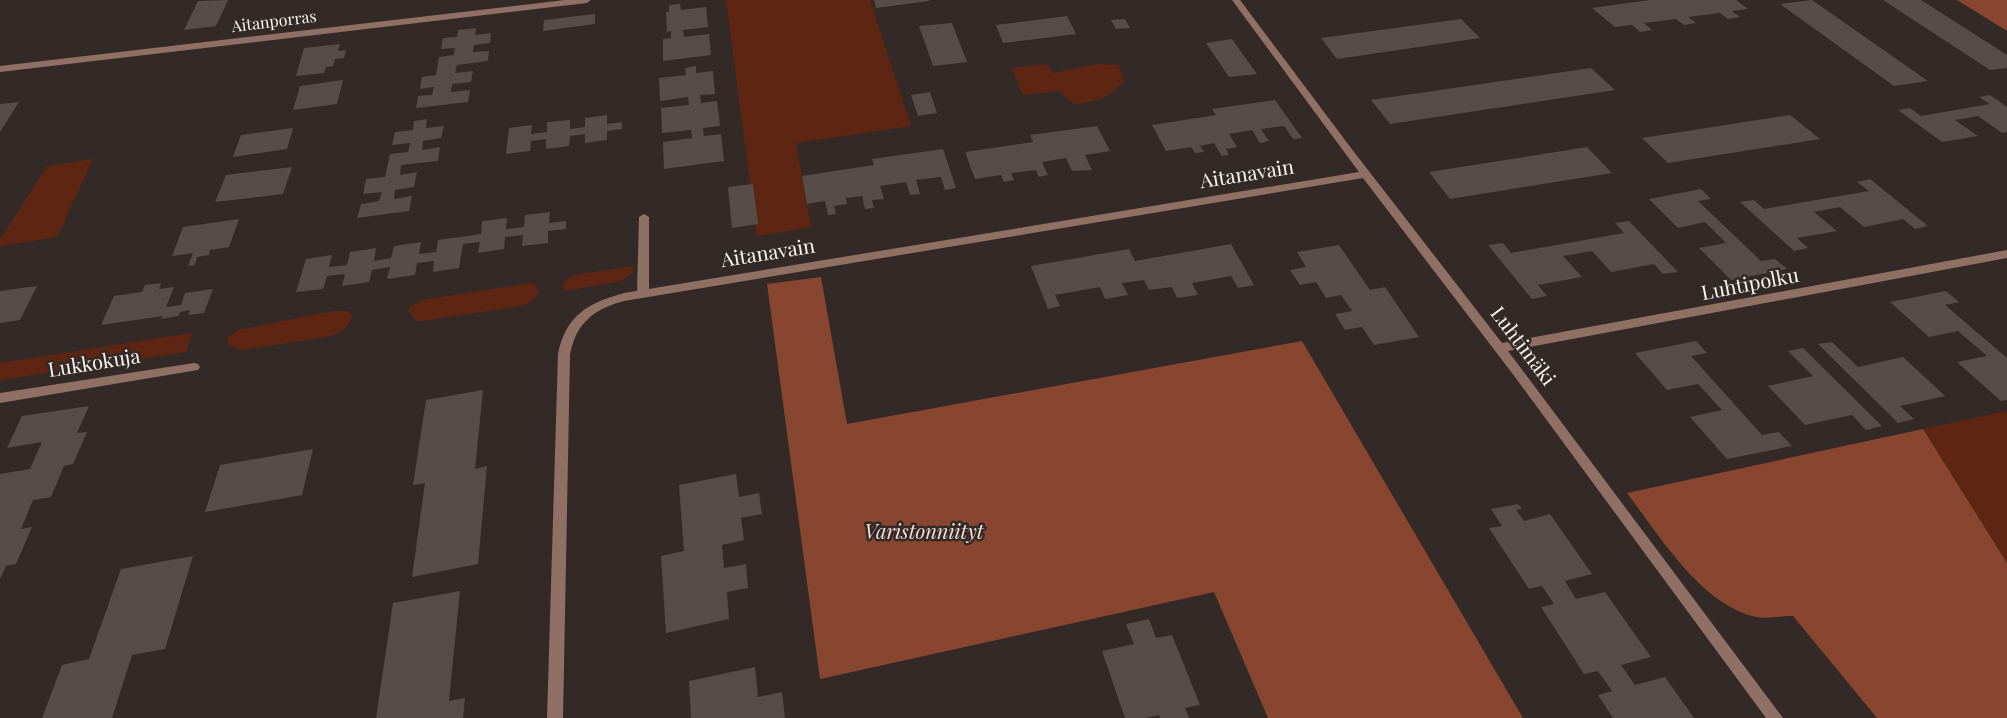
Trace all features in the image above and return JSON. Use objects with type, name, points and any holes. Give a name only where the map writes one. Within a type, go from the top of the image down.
[{"type":"street","name":"Aitanporras","points":[[0,69],[587,0]]},
{"type":"street","name":"Luhtimäki","points":[[1236,0],[1500,348],[1775,718]]},
{"type":"street","name":"Aitanavain","points":[[555,718],[566,338],[574,324],[595,306],[609,300],[643,293],[1366,174]]},
{"type":"street","points":[[643,293],[644,217]]},
{"type":"street","name":"Luhtipolku","points":[[1500,348],[2007,254]]},
{"type":"street","name":"Lukkokuja","points":[[0,398],[194,367]]},
{"type":"shaded area","points":[[726,0],[870,0],[911,126],[796,143],[811,227],[757,236]]},
{"type":"shaded area","points":[[1047,64],[1053,73],[1098,64],[1119,65],[1124,81],[1108,95],[1083,103],[1075,104],[1058,91],[1023,95],[1012,68]]},
{"type":"shaded area","points":[[93,159],[57,237],[0,246],[0,240],[47,166]]},
{"type":"shaded area","points":[[633,266],[633,272],[621,281],[565,291],[562,284],[572,276]]},
{"type":"shaded area","points":[[530,283],[537,285],[538,293],[533,301],[521,306],[421,321],[416,321],[409,311],[409,308],[422,300]]},
{"type":"shaded area","points":[[333,311],[348,311],[353,317],[344,330],[332,336],[240,350],[228,345],[228,338],[238,330]]},
{"type":"shaded area","points":[[192,333],[186,352],[0,380],[0,363]]},
{"type":"shaded area","points":[[2007,411],[2007,563],[1923,429]]},
{"type":"green space","points":[[1957,0],[2007,0],[2007,31]]},
{"type":"green space","name":"Varistonniityt","points":[[821,277],[847,424],[1302,341],[1523,718],[1268,718],[1214,592],[820,679],[767,284]]},
{"type":"green space","points":[[1923,429],[2007,563],[2007,718],[1877,718],[1793,616],[1756,617],[1736,610],[1717,598],[1699,584],[1667,548],[1627,493]]},
{"type":"building","points":[[228,0],[216,26],[184,30],[198,1]]},
{"type":"building","points":[[874,0],[929,0],[929,1],[876,8]]},
{"type":"building","points":[[1650,0],[1736,0],[1748,9],[1732,11],[1740,17],[1728,19],[1720,13],[1688,17],[1696,23],[1684,25],[1676,19],[1644,23],[1652,30],[1640,32],[1632,25],[1615,27],[1592,8]]},
{"type":"building","points":[[1812,0],[1928,81],[1894,86],[1780,4]]},
{"type":"building","points":[[1883,0],[1921,0],[2007,55],[2007,68],[1990,70]]},
{"type":"building","points":[[680,4],[681,10],[706,7],[708,27],[683,30],[684,37],[709,34],[711,55],[663,61],[663,39],[671,38],[671,31],[667,32],[666,12],[669,12],[669,5]]},
{"type":"building","points":[[595,14],[595,24],[543,31],[544,20]]},
{"type":"building","points":[[1067,16],[1076,34],[1003,43],[996,25]]},
{"type":"building","points":[[1125,19],[1130,28],[1116,29],[1111,20]]},
{"type":"building","points":[[1461,19],[1480,38],[1337,59],[1321,38]]},
{"type":"building","points":[[952,23],[967,62],[933,66],[919,26]]},
{"type":"building","points":[[476,28],[475,35],[491,33],[490,43],[474,45],[473,52],[489,51],[488,61],[457,65],[455,73],[473,71],[471,82],[452,84],[451,92],[470,90],[468,102],[416,108],[418,96],[432,95],[434,87],[420,89],[422,77],[436,75],[439,57],[454,55],[455,48],[441,49],[443,38],[457,37],[458,30]]},
{"type":"building","points":[[1232,39],[1257,74],[1229,77],[1206,43]]},
{"type":"building","points":[[340,44],[338,51],[346,50],[344,58],[335,59],[333,66],[326,67],[324,73],[296,76],[304,48]]},
{"type":"building","points":[[696,66],[696,73],[713,71],[715,94],[700,95],[701,103],[717,101],[720,126],[703,128],[704,136],[721,134],[724,161],[664,169],[663,142],[692,138],[691,130],[662,133],[661,108],[689,105],[688,97],[660,101],[659,78],[686,75],[685,68]]},
{"type":"building","points":[[1591,68],[1615,90],[1390,124],[1371,100]]},
{"type":"building","points":[[343,80],[337,104],[293,110],[300,86]]},
{"type":"building","points":[[930,92],[937,113],[918,116],[911,95]]},
{"type":"building","points":[[1990,95],[2007,107],[2007,132],[2002,133],[1978,116],[1955,120],[1978,136],[1942,142],[1898,110],[1910,108],[1921,116],[1990,104],[1979,97]]},
{"type":"building","points":[[1275,100],[1302,138],[1293,139],[1284,126],[1261,129],[1269,141],[1260,143],[1252,130],[1229,134],[1237,147],[1226,149],[1229,155],[1222,156],[1214,143],[1200,146],[1204,152],[1195,153],[1191,147],[1166,151],[1152,125],[1216,115],[1212,109]]},
{"type":"building","points":[[19,102],[0,132],[0,104]]},
{"type":"building","points":[[607,115],[607,124],[622,122],[622,129],[607,131],[607,140],[585,143],[585,134],[570,136],[569,146],[546,149],[546,139],[531,141],[530,151],[506,154],[509,128],[532,125],[531,134],[547,132],[547,122],[570,120],[570,129],[585,127],[585,118]]},
{"type":"building","points":[[1790,115],[1820,139],[1668,163],[1642,138]]},
{"type":"building","points":[[427,119],[426,128],[444,126],[441,138],[423,141],[422,150],[440,147],[438,161],[401,165],[400,175],[417,172],[414,187],[395,190],[394,199],[412,196],[409,211],[357,218],[361,204],[379,201],[382,192],[363,194],[366,179],[385,177],[390,154],[408,152],[410,143],[392,145],[395,132],[413,130],[414,121]]},
{"type":"building","points":[[1097,126],[1110,151],[1085,155],[1092,170],[1072,171],[1066,158],[1042,162],[1048,175],[1039,177],[1036,170],[1011,173],[1014,180],[1004,182],[1001,175],[975,179],[965,152],[1033,142],[1030,135]]},
{"type":"building","points":[[293,128],[287,149],[233,157],[241,135]]},
{"type":"building","points":[[1587,147],[1612,173],[1450,199],[1429,172]]},
{"type":"building","points":[[943,149],[956,188],[945,190],[941,177],[916,180],[920,194],[910,195],[906,182],[880,186],[884,199],[872,200],[874,208],[865,209],[862,196],[846,198],[847,204],[834,206],[836,214],[828,215],[825,201],[807,204],[802,176],[874,165],[872,159]]},
{"type":"building","points":[[292,167],[283,194],[215,202],[226,175]]},
{"type":"building","points":[[1870,179],[1928,226],[1915,229],[1903,219],[1864,227],[1840,207],[1814,212],[1837,231],[1797,238],[1808,248],[1794,251],[1740,202],[1754,200],[1764,209],[1869,191],[1857,182]]},
{"type":"building","points":[[753,184],[758,224],[732,228],[728,187]]},
{"type":"building","points":[[1701,189],[1711,199],[1698,201],[1761,261],[1775,259],[1787,269],[1731,280],[1699,248],[1726,243],[1705,222],[1678,228],[1649,199]]},
{"type":"building","points":[[550,212],[549,223],[566,221],[566,229],[548,231],[548,243],[522,246],[523,235],[505,237],[504,249],[478,253],[480,242],[463,244],[459,268],[433,272],[434,261],[417,263],[415,275],[387,279],[390,267],[372,270],[369,282],[342,286],[345,274],[327,276],[323,289],[296,292],[306,259],[332,255],[329,267],[347,265],[350,252],[376,248],[374,261],[391,258],[394,246],[421,242],[419,254],[436,252],[438,240],[481,234],[482,221],[507,218],[506,229],[524,227],[525,215]]},
{"type":"building","points":[[239,219],[229,247],[210,250],[209,255],[197,257],[195,265],[188,266],[193,253],[172,256],[183,227]]},
{"type":"building","points":[[1629,221],[1678,272],[1663,274],[1654,264],[1611,272],[1592,251],[1563,256],[1582,277],[1538,285],[1547,296],[1532,299],[1488,245],[1503,243],[1511,253],[1624,233],[1615,223]]},
{"type":"building","points":[[1231,244],[1254,285],[1238,288],[1231,276],[1192,283],[1198,295],[1177,298],[1172,287],[1149,290],[1144,280],[1122,283],[1128,295],[1105,299],[1100,287],[1055,295],[1060,306],[1048,309],[1031,266],[1129,249],[1135,261]]},
{"type":"building","points":[[1339,245],[1370,290],[1385,287],[1419,337],[1374,345],[1362,327],[1345,330],[1335,314],[1352,311],[1341,295],[1326,298],[1316,282],[1300,285],[1290,270],[1306,267],[1297,252]]},
{"type":"building","points":[[161,283],[159,289],[174,287],[166,307],[181,305],[185,293],[213,289],[204,313],[188,315],[190,310],[180,312],[178,316],[161,319],[163,316],[101,325],[114,296],[142,292],[145,285]]},
{"type":"building","points":[[37,286],[20,320],[0,323],[0,291]]},
{"type":"building","points":[[1946,291],[1959,302],[1945,305],[2007,358],[2007,400],[2001,401],[1957,362],[1987,356],[1958,331],[1929,337],[1890,302]]},
{"type":"building","points":[[1696,341],[1707,353],[1691,356],[1762,435],[1779,432],[1792,446],[1727,459],[1690,417],[1722,410],[1698,384],[1667,390],[1635,353]]},
{"type":"building","points":[[1832,342],[1858,367],[1903,357],[1945,396],[1900,406],[1914,419],[1898,423],[1818,344]]},
{"type":"building","points":[[1803,348],[1882,426],[1866,430],[1852,415],[1805,425],[1768,386],[1813,376],[1788,351]]},
{"type":"building","points":[[483,390],[475,469],[487,466],[478,564],[412,577],[425,483],[413,485],[426,400]]},
{"type":"building","points":[[89,406],[77,433],[87,432],[73,464],[64,466],[51,497],[33,500],[21,529],[32,527],[16,564],[6,566],[0,579],[0,474],[30,469],[42,442],[7,448],[22,416]]},
{"type":"building","points":[[313,449],[302,495],[205,512],[220,465]]},
{"type":"building","points":[[736,474],[739,497],[759,493],[762,514],[741,518],[744,540],[722,545],[724,568],[746,564],[748,588],[727,592],[729,619],[666,633],[661,556],[684,551],[679,485]]},
{"type":"building","points":[[1518,504],[1522,509],[1516,510],[1524,521],[1550,514],[1592,574],[1565,581],[1576,599],[1605,592],[1651,657],[1621,665],[1635,685],[1665,677],[1694,718],[1613,718],[1598,695],[1612,691],[1598,671],[1584,674],[1541,607],[1554,604],[1542,586],[1529,589],[1489,528],[1502,526],[1491,509]]},
{"type":"building","points":[[193,556],[165,649],[132,655],[112,718],[42,718],[62,665],[89,659],[121,569]]},
{"type":"building","points":[[460,591],[449,701],[465,698],[463,718],[376,718],[393,603]]},
{"type":"building","points":[[1149,619],[1156,638],[1172,635],[1200,705],[1185,708],[1189,718],[1160,718],[1159,715],[1146,718],[1125,718],[1102,651],[1134,644],[1126,624]]},
{"type":"building","points":[[755,667],[758,697],[782,692],[785,718],[691,718],[689,681]]}]
